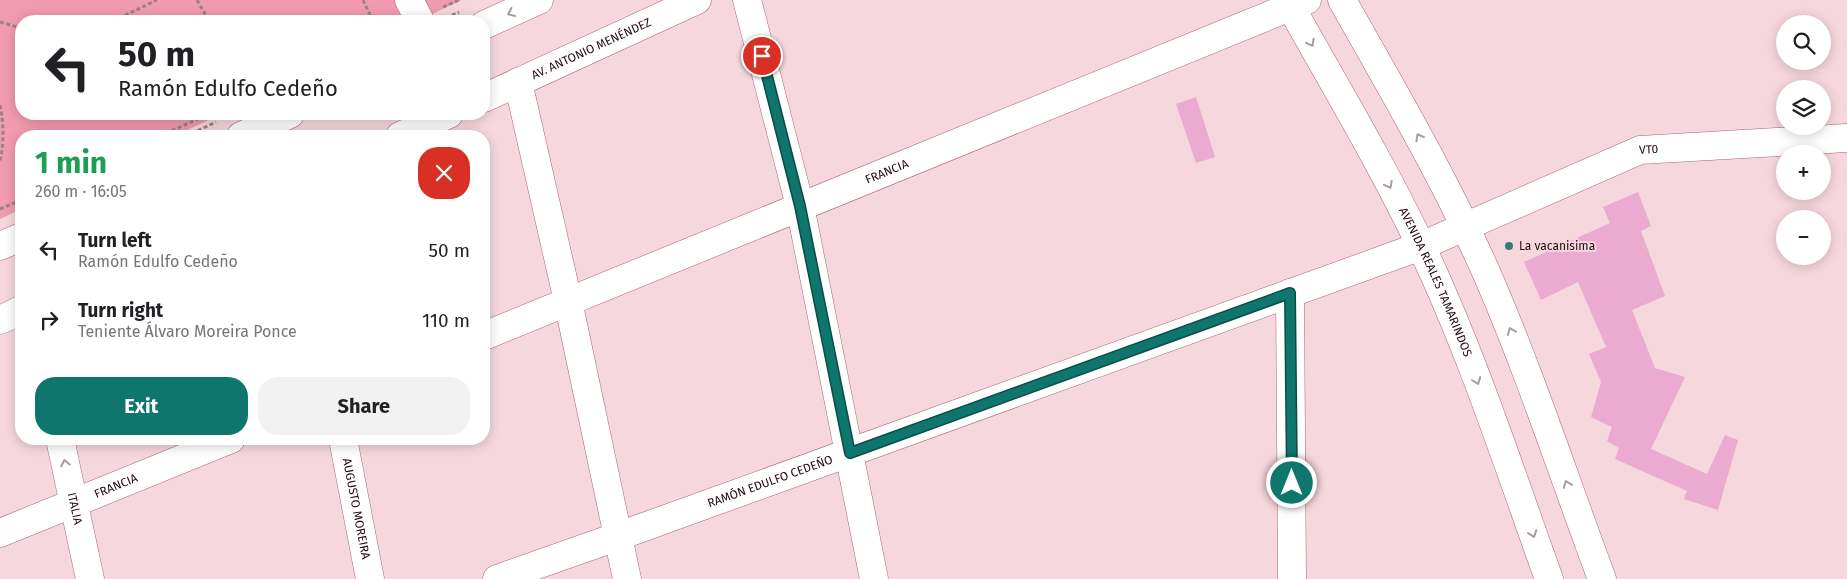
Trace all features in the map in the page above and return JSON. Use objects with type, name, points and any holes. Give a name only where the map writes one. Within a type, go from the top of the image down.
[{"type":"street","points":[[409,0],[417,15]]},
{"type":"street","points":[[490,22],[537,0]]},
{"type":"street","name":"AV. ANTONIO MENÉNDEZ","points":[[490,95],[697,0]]},
{"type":"street","points":[[747,0],[800,206],[874,579]]},
{"type":"street","points":[[1342,0],[1427,150],[1465,226],[1513,338],[1602,579]]},
{"type":"street","name":"FRANCIA","points":[[490,334],[1295,2]]},
{"type":"street","name":"AVENIDA REALES TAMARINDOS","points":[[1295,2],[1421,246],[1448,306],[1549,579]]},
{"type":"street","points":[[518,82],[620,536],[627,579]]},
{"type":"street","points":[[254,130],[277,120]]},
{"type":"street","points":[[413,130],[436,120]]},
{"type":"street","name":"VT0","points":[[1465,226],[1640,150],[1847,138]]},
{"type":"street","name":"RAMÓN EDULFO CEDEÑO","points":[[497,579],[1421,246],[1465,226]]},
{"type":"street","points":[[0,246],[15,240]]},
{"type":"street","points":[[1290,293],[1292,579]]},
{"type":"street","points":[[0,320],[15,313]]},
{"type":"street","name":"ITALIA","points":[[61,445],[90,579]]},
{"type":"street","name":"FRANCIA","points":[[0,533],[216,445]]},
{"type":"street","name":"AUGUSTO MOREIRA","points":[[344,445],[370,579]]},
{"type":"path","points":[[126,15],[157,0]]},
{"type":"path","points":[[197,0],[206,15]]},
{"type":"path","points":[[363,0],[370,15]]},
{"type":"path","points":[[0,22],[15,26]]},
{"type":"path","points":[[0,104],[4,127],[0,162]]},
{"type":"path","points":[[173,130],[196,120]]},
{"type":"path","points":[[199,130],[218,121]]},
{"type":"path","points":[[0,209],[15,203]]},
{"type":"shaded area","points":[[0,0],[462,0],[430,15],[15,15],[15,120],[209,120],[187,130],[15,130],[15,212],[0,219]]},
{"type":"building","points":[[1196,97],[1215,157],[1196,163],[1176,104]]},
{"type":"building","points":[[1638,192],[1651,226],[1641,231],[1665,296],[1632,310],[1655,368],[1685,377],[1651,449],[1707,474],[1725,435],[1738,440],[1718,510],[1684,499],[1687,491],[1615,459],[1619,448],[1607,441],[1612,427],[1591,417],[1601,382],[1589,354],[1606,347],[1578,282],[1541,300],[1524,262],[1610,223],[1603,207]]},
{"type":"place","name":"La vacanisima","points":[[1509,246]]},
{"type":"route","points":[[762,56],[800,206],[850,453],[1290,293],[1292,483]]}]
